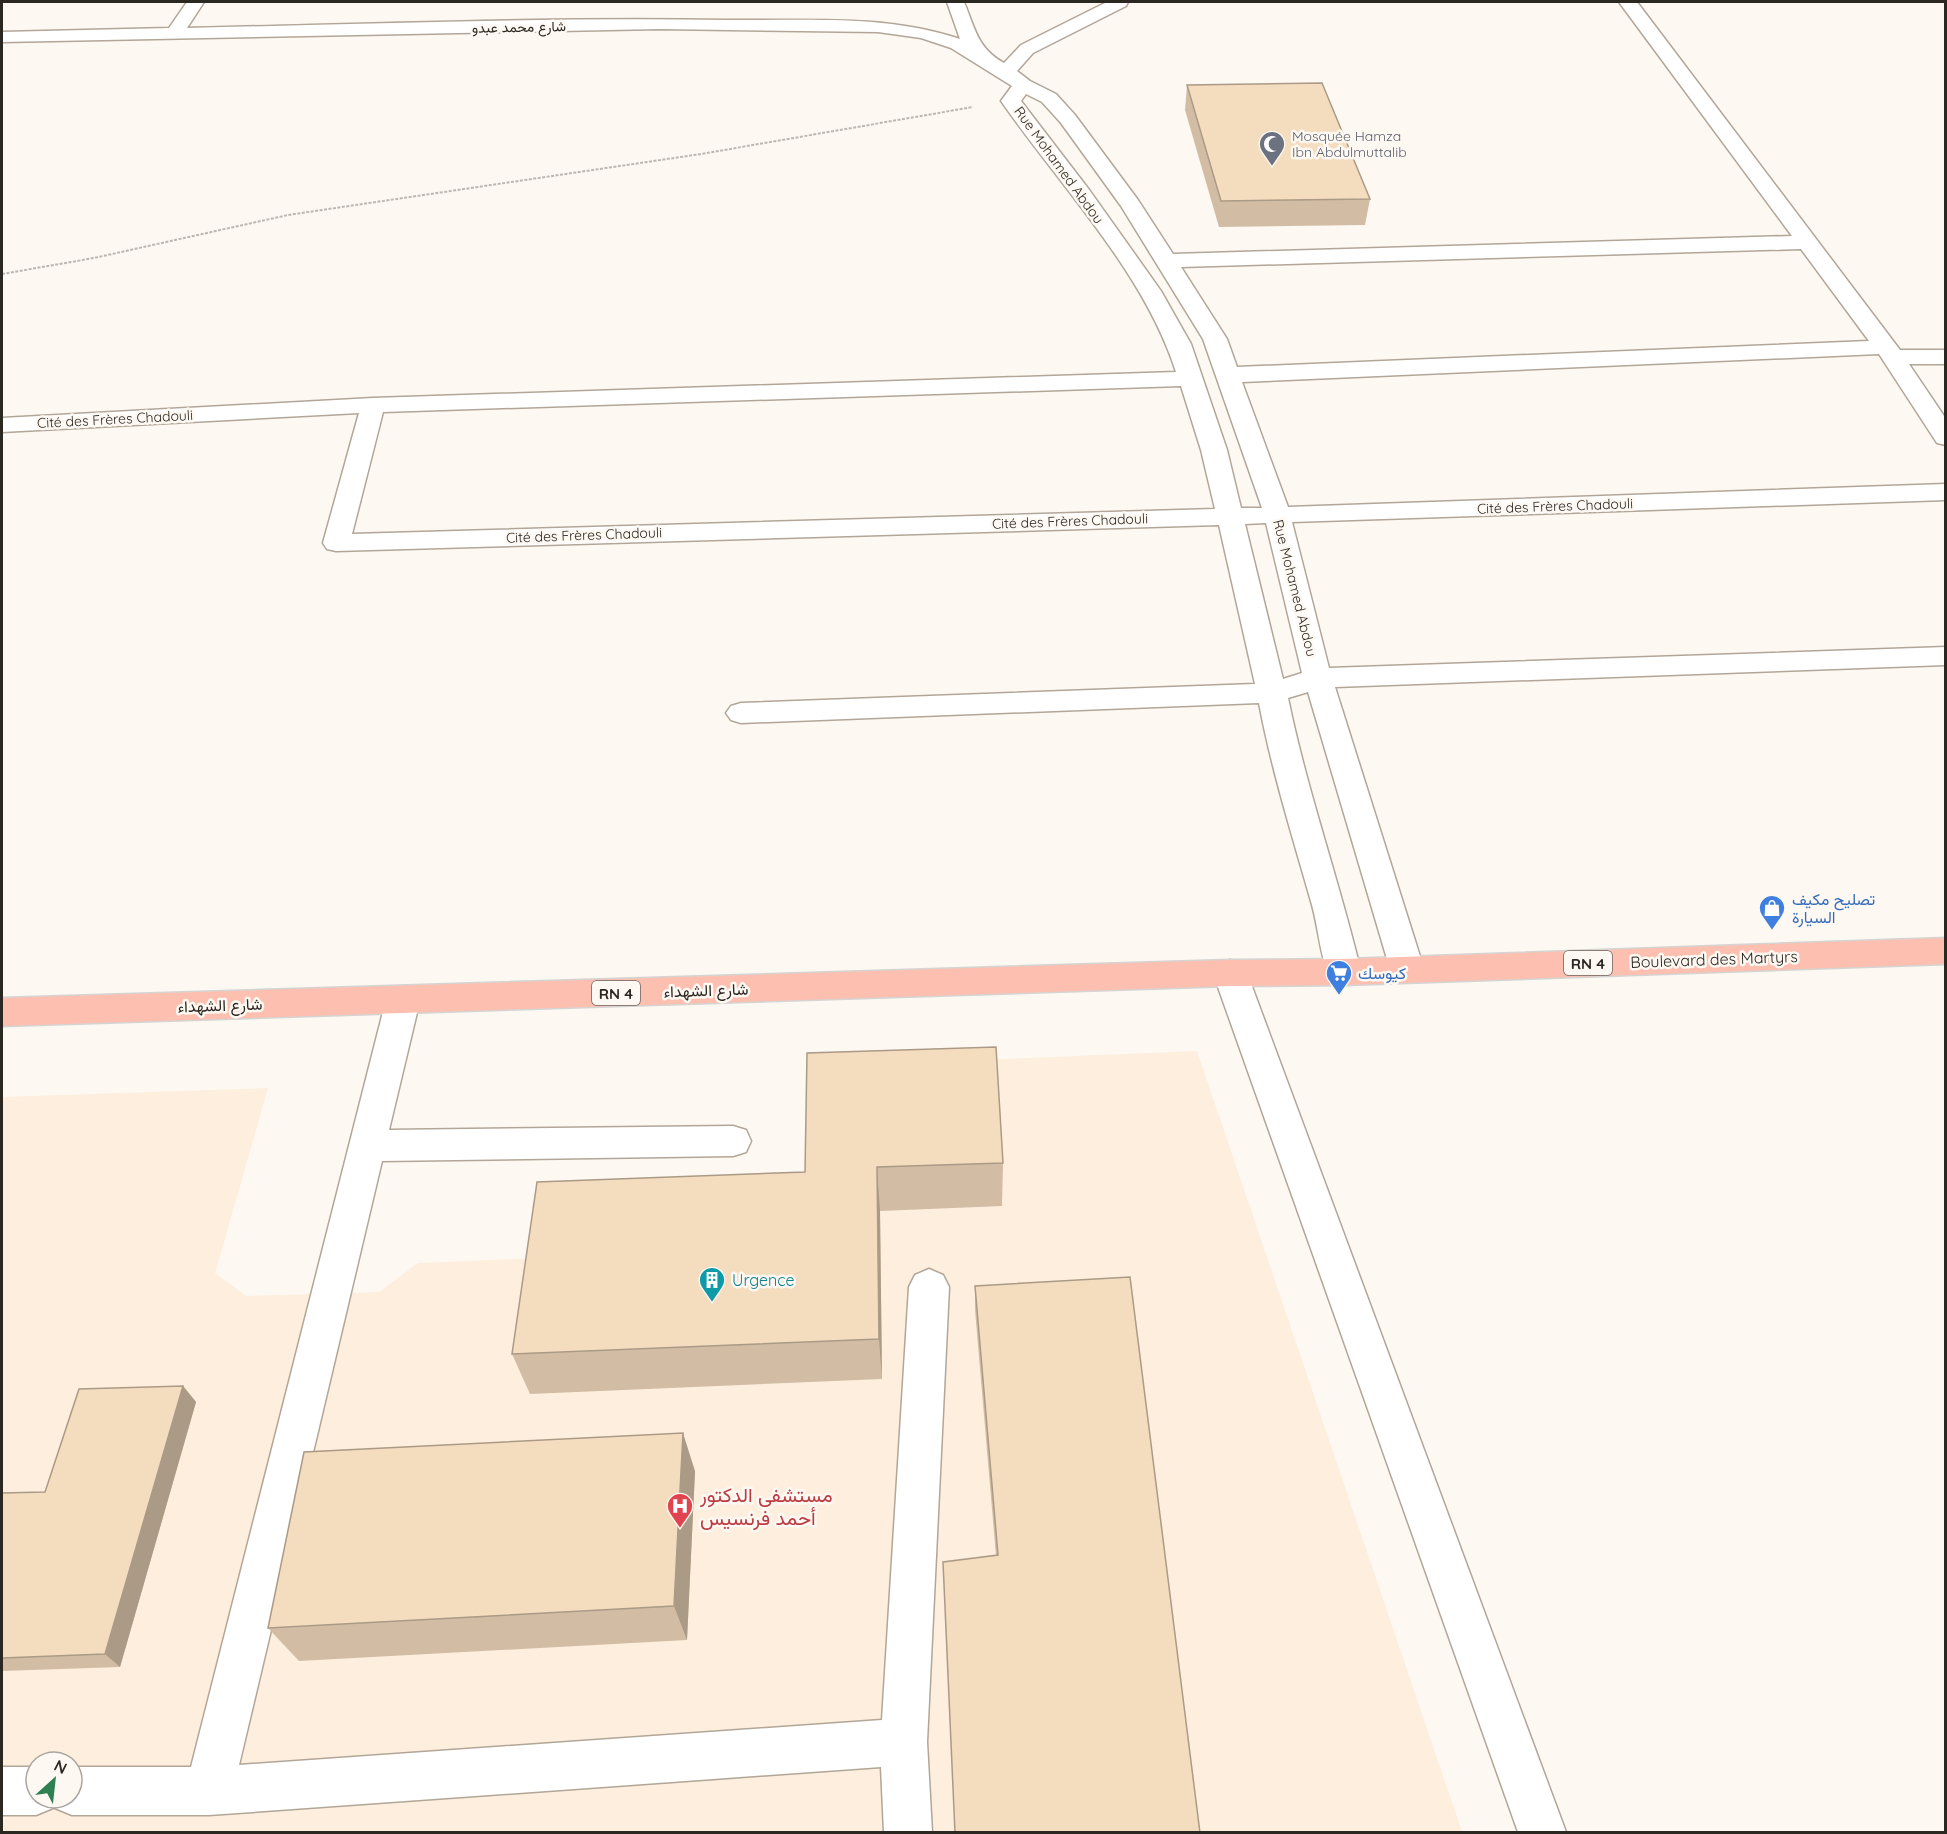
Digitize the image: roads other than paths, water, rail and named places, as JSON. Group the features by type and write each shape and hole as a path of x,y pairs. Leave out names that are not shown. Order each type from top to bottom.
{"main road":[{"name":"Boulevard des Martyrs","path":"1230,974 1946,951"},
{"name":"شارع الشهداء","path":"2,1012 1230,974"}],"street":[{"path":"174,34 195,2"},
{"path":"956,2 971,45 985,58"},
{"path":"1015,78 1027,50 1120,2"},
{"path":"1628,2 1890,352 1946,438"},
{"name":"شارع محمد عبدو","path":"2,37 660,24 878,27 924,33 957,44 985,58 1015,78"},
{"name":"Rue Mohamed Abdou","path":"1344,972 1331,915 1281,740 1272,693 1214,450 1179,344 1153,296 1083,195 1011,101 1015,78 1049,98 1068,119 1131,204 1215,339 1277,515 1319,678 1407,969"},
{"path":"1166,261 1808,242"},
{"path":"1228,375 1890,352 1946,357"},
{"name":"Cité des Frères Chadouli","path":"2,425 373,405 1190,379"},
{"name":"Cité des Frères Chadouli","path":"373,405 336,543 1277,515 1946,492"},
{"path":"741,713 1272,693 1319,678 1946,656"},
{"path":"1230,974 1542,1833"},
{"path":"209,1791 403,1000"},
{"path":"367,1146 733,1141"},
{"path":"909,1833 904,1742 929,1287"},
{"path":"84,1791 209,1791 904,1742"},
{"path":"2,1791 24,1791"}],"place":[{"name":"Mosquée Hamza Ibn Abdulmuttalib","path":"1272,167"},
{"name":"تصليح مكيف السيارة","path":"1772,931"},
{"name":"كيوسك","path":"1339,996"},
{"name":"Urgence","path":"712,1303"},
{"name":"مستشفى الدكتور أحمد فرنسيس","path":"680,1529"}]}
